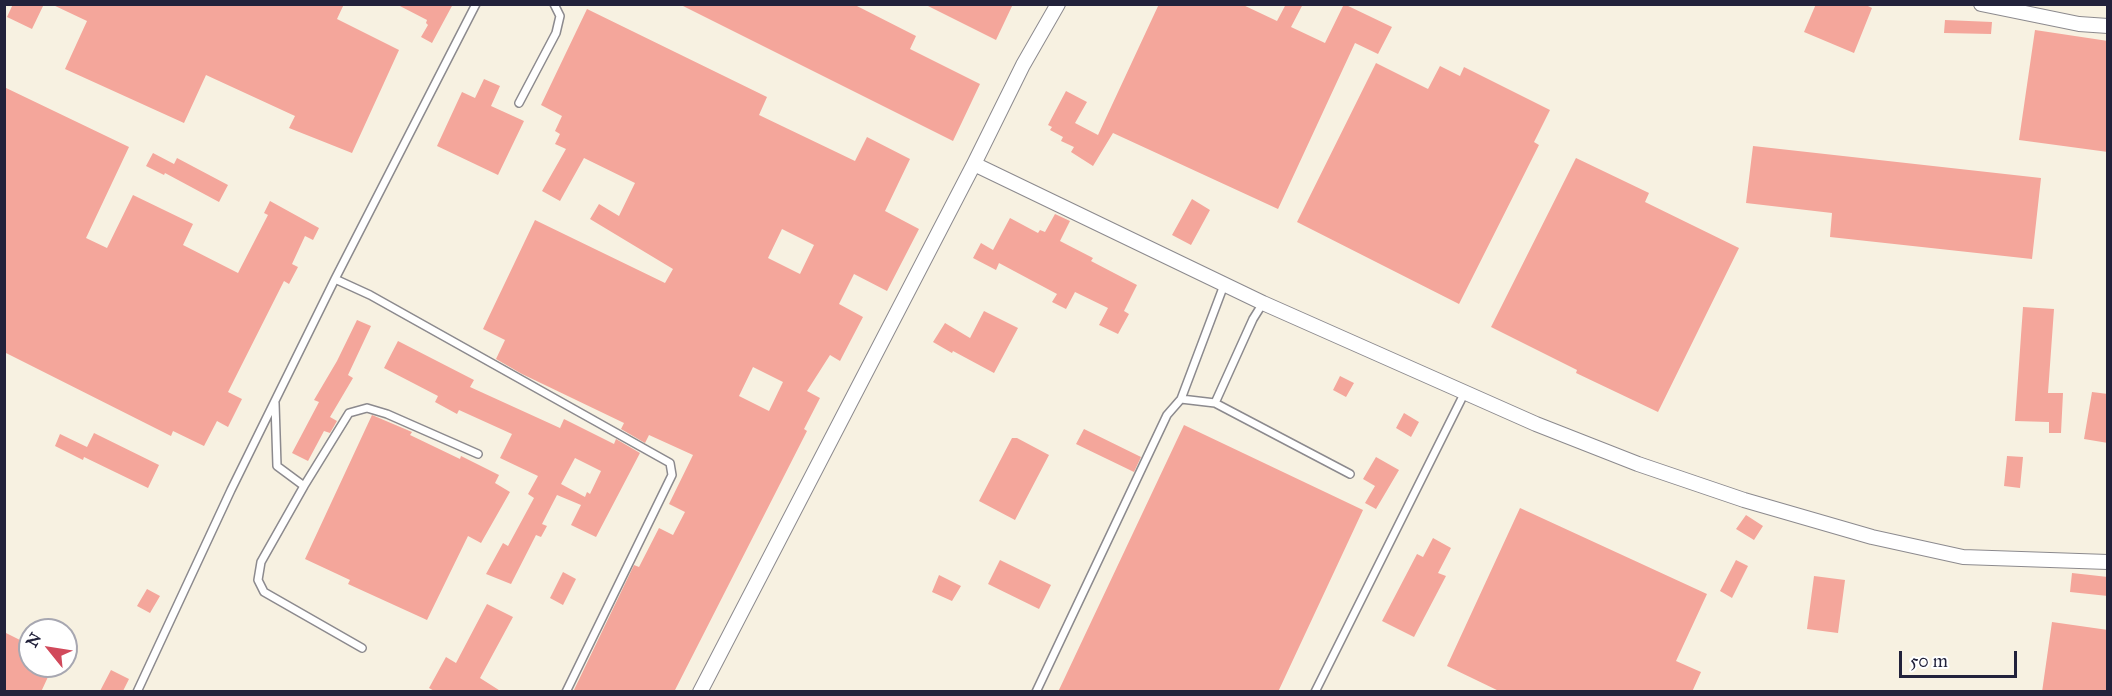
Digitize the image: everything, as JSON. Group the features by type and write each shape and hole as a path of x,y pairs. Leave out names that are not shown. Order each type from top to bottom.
{"street":[{"path":"700,692 1023,65 1058,4"},
{"path":"1981,4 2079,24 2108,26"},
{"path":"974,164 1263,303 1536,424 1638,464 1744,500 1872,537 1963,557 2108,562"}],"lane":[{"path":"137,692 275,400 476,4"},
{"path":"519,103 556,33 560,16 554,4"},
{"path":"335,279 370,295 670,463 672,475 566,692"},
{"path":"1036,692 1167,415 1181,399 1224,285"},
{"path":"1215,403 1253,319 1263,303"},
{"path":"1315,692 1465,393"},
{"path":"1181,399 1215,403 1350,474"},
{"path":"275,400 277,465 304,486"},
{"path":"362,648 264,592 258,580 261,562 304,486 349,413 367,408 387,414 478,454"}],"building":[{"path":"13,4 44,4 32,29 7,17"},
{"path":"51,4 344,4 337,19 399,50 352,153 289,128 295,116 206,75 184,123 65,69 87,21"},
{"path":"396,4 453,4 432,43 421,37 428,25 427,20"},
{"path":"679,4 853,4 916,36 910,49 980,84 953,141"},
{"path":"924,4 1013,4 996,40"},
{"path":"1159,4 1241,4 1277,21 1286,4 1303,4 1291,27 1325,43 1344,4 1392,27 1378,54 1355,43 1278,209 1113,133 1093,166 1071,152 1074,147 1061,141 1063,137 1050,130 1052,127 1048,125 1066,91 1087,102 1075,123 1098,135"},
{"path":"1816,4 1864,4 1872,8 1854,53 1804,32"},
{"path":"587,9 767,97 759,115 855,161 867,137 910,159 885,211 919,229 887,291 854,274 839,304 863,317 840,361 830,355 807,391 820,398 804,429 807,431 674,692 573,692 634,565 639,567 659,528 673,535 685,512 669,504 693,455 649,435 645,443 621,429 624,423 496,359 505,340 483,329 535,220 665,283 673,269 590,219 599,204 619,216 635,183 584,158 560,201 542,191 566,149 555,144 560,134 555,131 562,116 541,105","holes":["782,229 814,245 800,274 768,258","753,367 783,382 769,411 739,396"]},
{"path":"1945,20 1992,22 1991,34 1944,33"},
{"path":"2035,30 2108,41 2108,152 2019,140"},
{"path":"1376,63 1428,89 1440,66 1460,76 1464,67 1550,110 1534,142 1539,145 1459,304 1297,222"},
{"path":"484,79 500,86 491,106 524,121 498,175 437,146 462,92 475,98"},
{"path":"4,87 129,147 86,238 107,248 133,195 193,224 183,245 238,273 268,215 264,213 270,201 319,228 313,240 305,236 292,264 298,267 289,284 284,281 228,392 242,399 228,427 217,421 204,446 173,431 171,436 4,352"},
{"path":"1753,146 2041,178 2032,259 1830,237 1832,213 1746,203"},
{"path":"153,153 174,164 177,158 228,185 219,202 165,173 164,175 146,166"},
{"path":"1576,158 1649,193 1645,202 1739,248 1658,412 1576,373 1577,370 1491,327"},
{"path":"1192,199 1210,210 1191,245 1172,235"},
{"path":"1055,214 1070,221 1060,241 1093,258 1091,261 1137,285 1124,311 1129,314 1118,334 1099,325 1108,308 1075,292 1066,309 1052,302 1057,294 999,263 996,270 973,258 981,243 993,250 1010,218 1038,233 1040,230 1045,232"},
{"path":"2023,307 2054,309 2048,393 2063,393 2061,433 2049,433 2049,422 2015,421"},
{"path":"984,311 1018,328 994,373 933,342 945,323 970,338"},
{"path":"357,320 371,326 348,375 353,378 330,417 337,421 330,433 324,431 308,461 292,453 319,402 314,400"},
{"path":"398,341 474,380 470,387 560,428 564,419 614,444 616,439 640,453 596,537 571,525 581,505 557,495 542,524 547,526 541,537 536,535 511,584 486,574 503,543 508,546 534,498 528,494 538,476 500,458 512,434 459,410 457,414 435,402 438,396 384,368","holes":["575,458 601,471 590,494 587,492 585,497 561,484"]},
{"path":"1340,376 1354,383 1346,397 1333,390"},
{"path":"2092,392 2108,394 2108,443 2084,439"},
{"path":"1404,413 1419,422 1411,437 1396,428"},
{"path":"372,415 412,432 410,435 460,459 461,456 499,475 495,483 510,492 481,543 468,536 427,620 348,584 350,580 305,559"},
{"path":"1184,425 1363,510 1278,692 1058,692"},
{"path":"1084,429 1141,457 1134,472 1076,444"},
{"path":"94,433 159,465 148,488 84,457 83,460 55,446 60,434 87,447"},
{"path":"1012,438 1017,438 1049,455 1015,520 979,501"},
{"path":"2007,456 2023,457 2020,488 2004,486"},
{"path":"1376,457 1399,470 1376,509 1365,503 1375,486 1363,479"},
{"path":"1520,508 1707,594 1676,661 1701,672 1692,692 1501,692 1447,666"},
{"path":"1746,515 1763,526 1754,540 1736,529"},
{"path":"1433,538 1451,548 1438,573 1446,576 1414,637 1382,621 1417,554 1423,557"},
{"path":"1000,560 1051,585 1039,609 988,584"},
{"path":"1736,560 1748,566 1732,598 1720,591"},
{"path":"563,572 576,579 563,605 550,598"},
{"path":"2072,573 2108,577 2108,596 2070,592"},
{"path":"939,575 961,586 952,601 932,592"},
{"path":"1814,576 1845,580 1838,633 1807,629"},
{"path":"147,589 160,596 150,613 137,606"},
{"path":"487,604 513,617 480,678 502,692 436,692 429,688 446,657 456,663"},
{"path":"2052,622 2108,630 2108,692 2042,692"},
{"path":"4,632 18,639 18,678 47,678 41,692 4,692"},
{"path":"111,670 129,679 123,691 100,691"}]}
